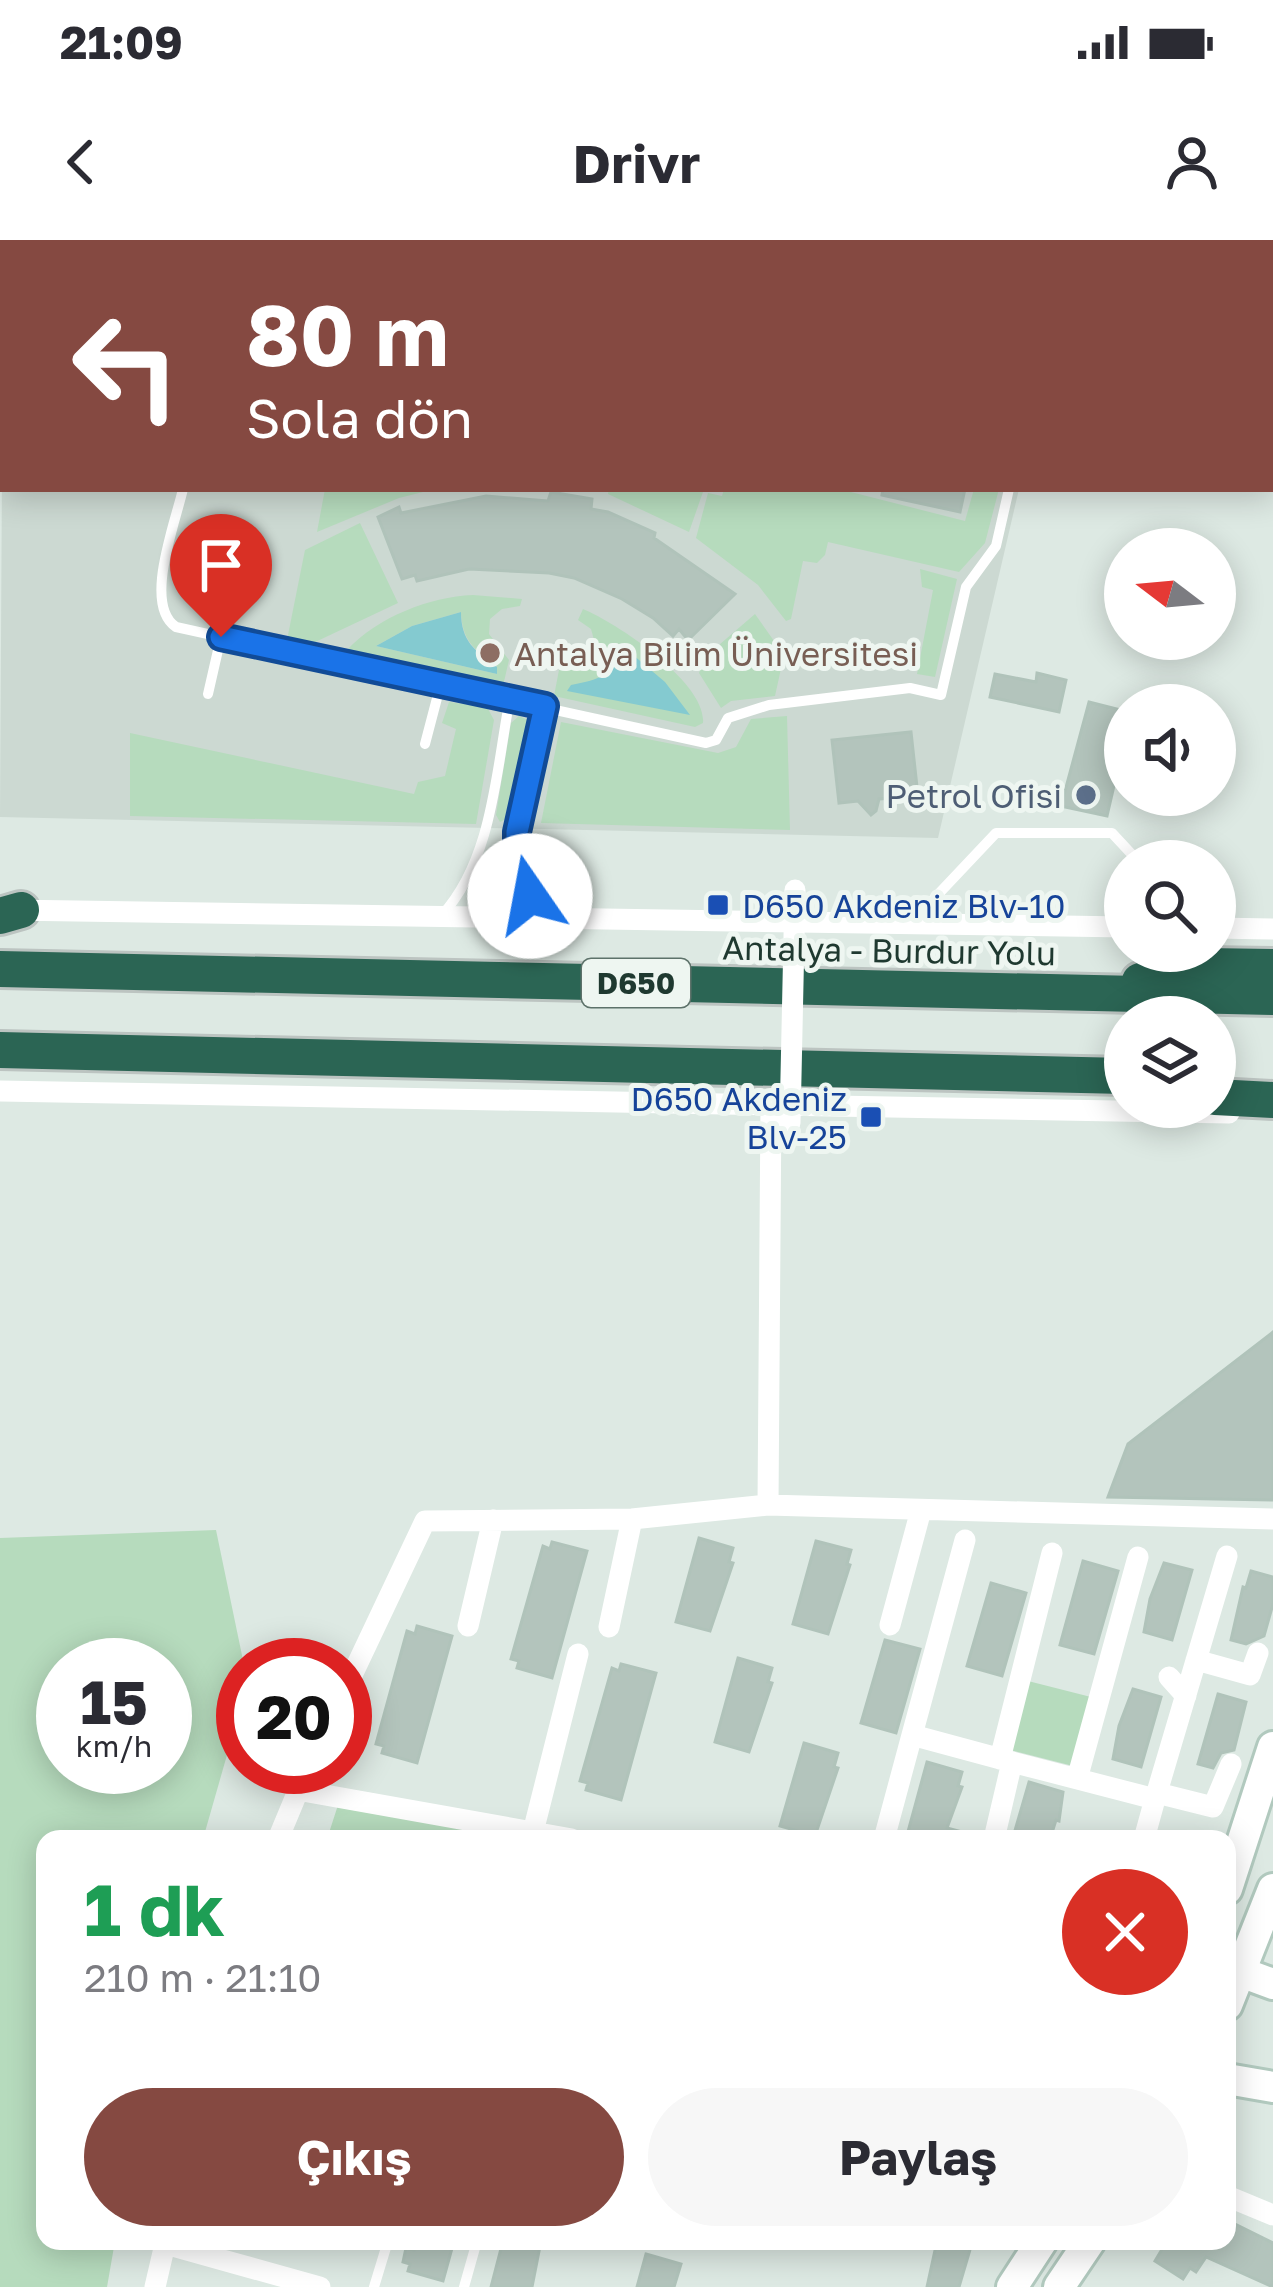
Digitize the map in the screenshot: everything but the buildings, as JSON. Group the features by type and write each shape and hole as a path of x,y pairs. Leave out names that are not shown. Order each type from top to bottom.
{"highway":[{"path":"1088,993 1204,966 1273,967"},
{"name":"Antalya - Burdur Yolu","path":"0,969 1273,997"},
{"path":"0,1050 1104,1076"},
{"path":"0,1070 43,1051"},
{"path":"857,1070 937,1084 1104,1092"},
{"path":"1236,1079 1273,1080"},
{"path":"1236,1098 1273,1100"}],"street":[{"path":"790,1123 796,890"},
{"path":"7,912 1104,927"},
{"path":"1236,928 1273,929"},
{"path":"0,1091 1273,1114"},
{"path":"769,1505 771,1102"},
{"path":"370,1638 425,1521 632,1519 769,1505 1273,1519"},
{"path":"890,1625 920,1510"},
{"path":"609,1627 632,1519"},
{"path":"468,1626 494,1520"},
{"path":"887,1830 965,1540"},
{"path":"995,1830 1052,1553"},
{"path":"1147,1830 1228,1556"},
{"path":"1076,1779 1138,1557"},
{"path":"1196,1660 1250,1676 1258,1653"},
{"path":"534,1830 578,1654"},
{"path":"1169,1677 1186,1696"},
{"path":"913,1735 1076,1779 1214,1807 1231,1763"},
{"path":"1236,1861 1273,1747"},
{"path":"282,1830 296,1794"},
{"path":"320,1794 522,1830"},
{"path":"1236,1966 1273,1889"},
{"path":"1236,1971 1273,1984"},
{"path":"1236,2081 1273,2087"},
{"path":"1236,2200 1273,2215"},
{"path":"155,2287 164,2250"},
{"path":"190,2250 320,2287"},
{"path":"1012,2287 1036,2250"},
{"path":"1059,2287 1084,2250"}],"lane":[{"path":"182,492 158,598 165,619 176,627 706,743 716,740 728,718 769,705 910,688 941,695 966,587 996,546 1009,492"},
{"path":"208,694 221,637"},
{"path":"425,744 441,683"},
{"path":"440,916 459,896 480,850 510,698"},
{"path":"545,706 517,832 517,868 545,918"},
{"path":"910,923 995,833 1112,833 1118,840"},
{"path":"374,2287 385,2250"},
{"path":"464,2287 474,2250"}],"shaded area":[{"name":"Antalya Bilim Üniversitesi","path":"2,492 1018,492 938,838 0,817"}],"green space":[{"path":"324,492 423,492 399,498 317,532"},
{"path":"608,492 703,492 689,532"},
{"path":"723,492 851,492 965,521 973,492 998,492 985,543 959,572 828,542 817,563 803,561 791,619 786,621 758,585 696,538 708,493 722,496"},
{"path":"360,523 398,603 311,644 287,640 305,550"},
{"path":"920,569 957,579 935,677 917,674 933,590 922,587"},
{"path":"456,597 522,599 520,606 502,609 490,619 489,634 509,660 503,686 347,650 389,619","holes":["461,612 471,644 497,667 497,674 376,646 412,626"]},
{"path":"583,609 617,627 676,673 691,690 703,723 695,727 554,696 559,670 584,663 596,647 591,629 578,620"},
{"path":"755,614 784,655 775,696 731,701 721,708 699,673 705,657"},
{"path":"449,702 487,707 494,720 476,824 130,816 130,733 414,794 418,782 445,776 456,729 442,723"},
{"path":"519,716 528,720 528,727 506,819 500,822 496,815 511,723"},
{"path":"787,716 790,830 541,823 561,722 718,753 736,747 751,719"},
{"path":"216,1530 238,1638 216,1638 216,1794 206,1830 36,1830 36,2250 113,2250 107,2287 0,2287 0,1538"},
{"path":"1028,1681 1091,1697 1073,1766 1010,1750"},
{"path":"338,1805 473,1830 330,1830"}],"water":[{"path":"461,612 467,638 497,667 497,674 376,646 412,626"},
{"path":"626,649 665,682 690,715 567,691 571,685 610,670"}],"place":[{"name":"Antalya Bilim Üniversitesi","path":"490,653"},
{"name":"Petrol Ofisi","path":"1086,795"},
{"name":"D650 Akdeniz Blv-10","path":"718,905"},
{"name":"D650 Akdeniz Blv-25","path":"871,1117"}],"route":[{"path":"221,637 545,706 517,832 517,868 530,896"}]}
